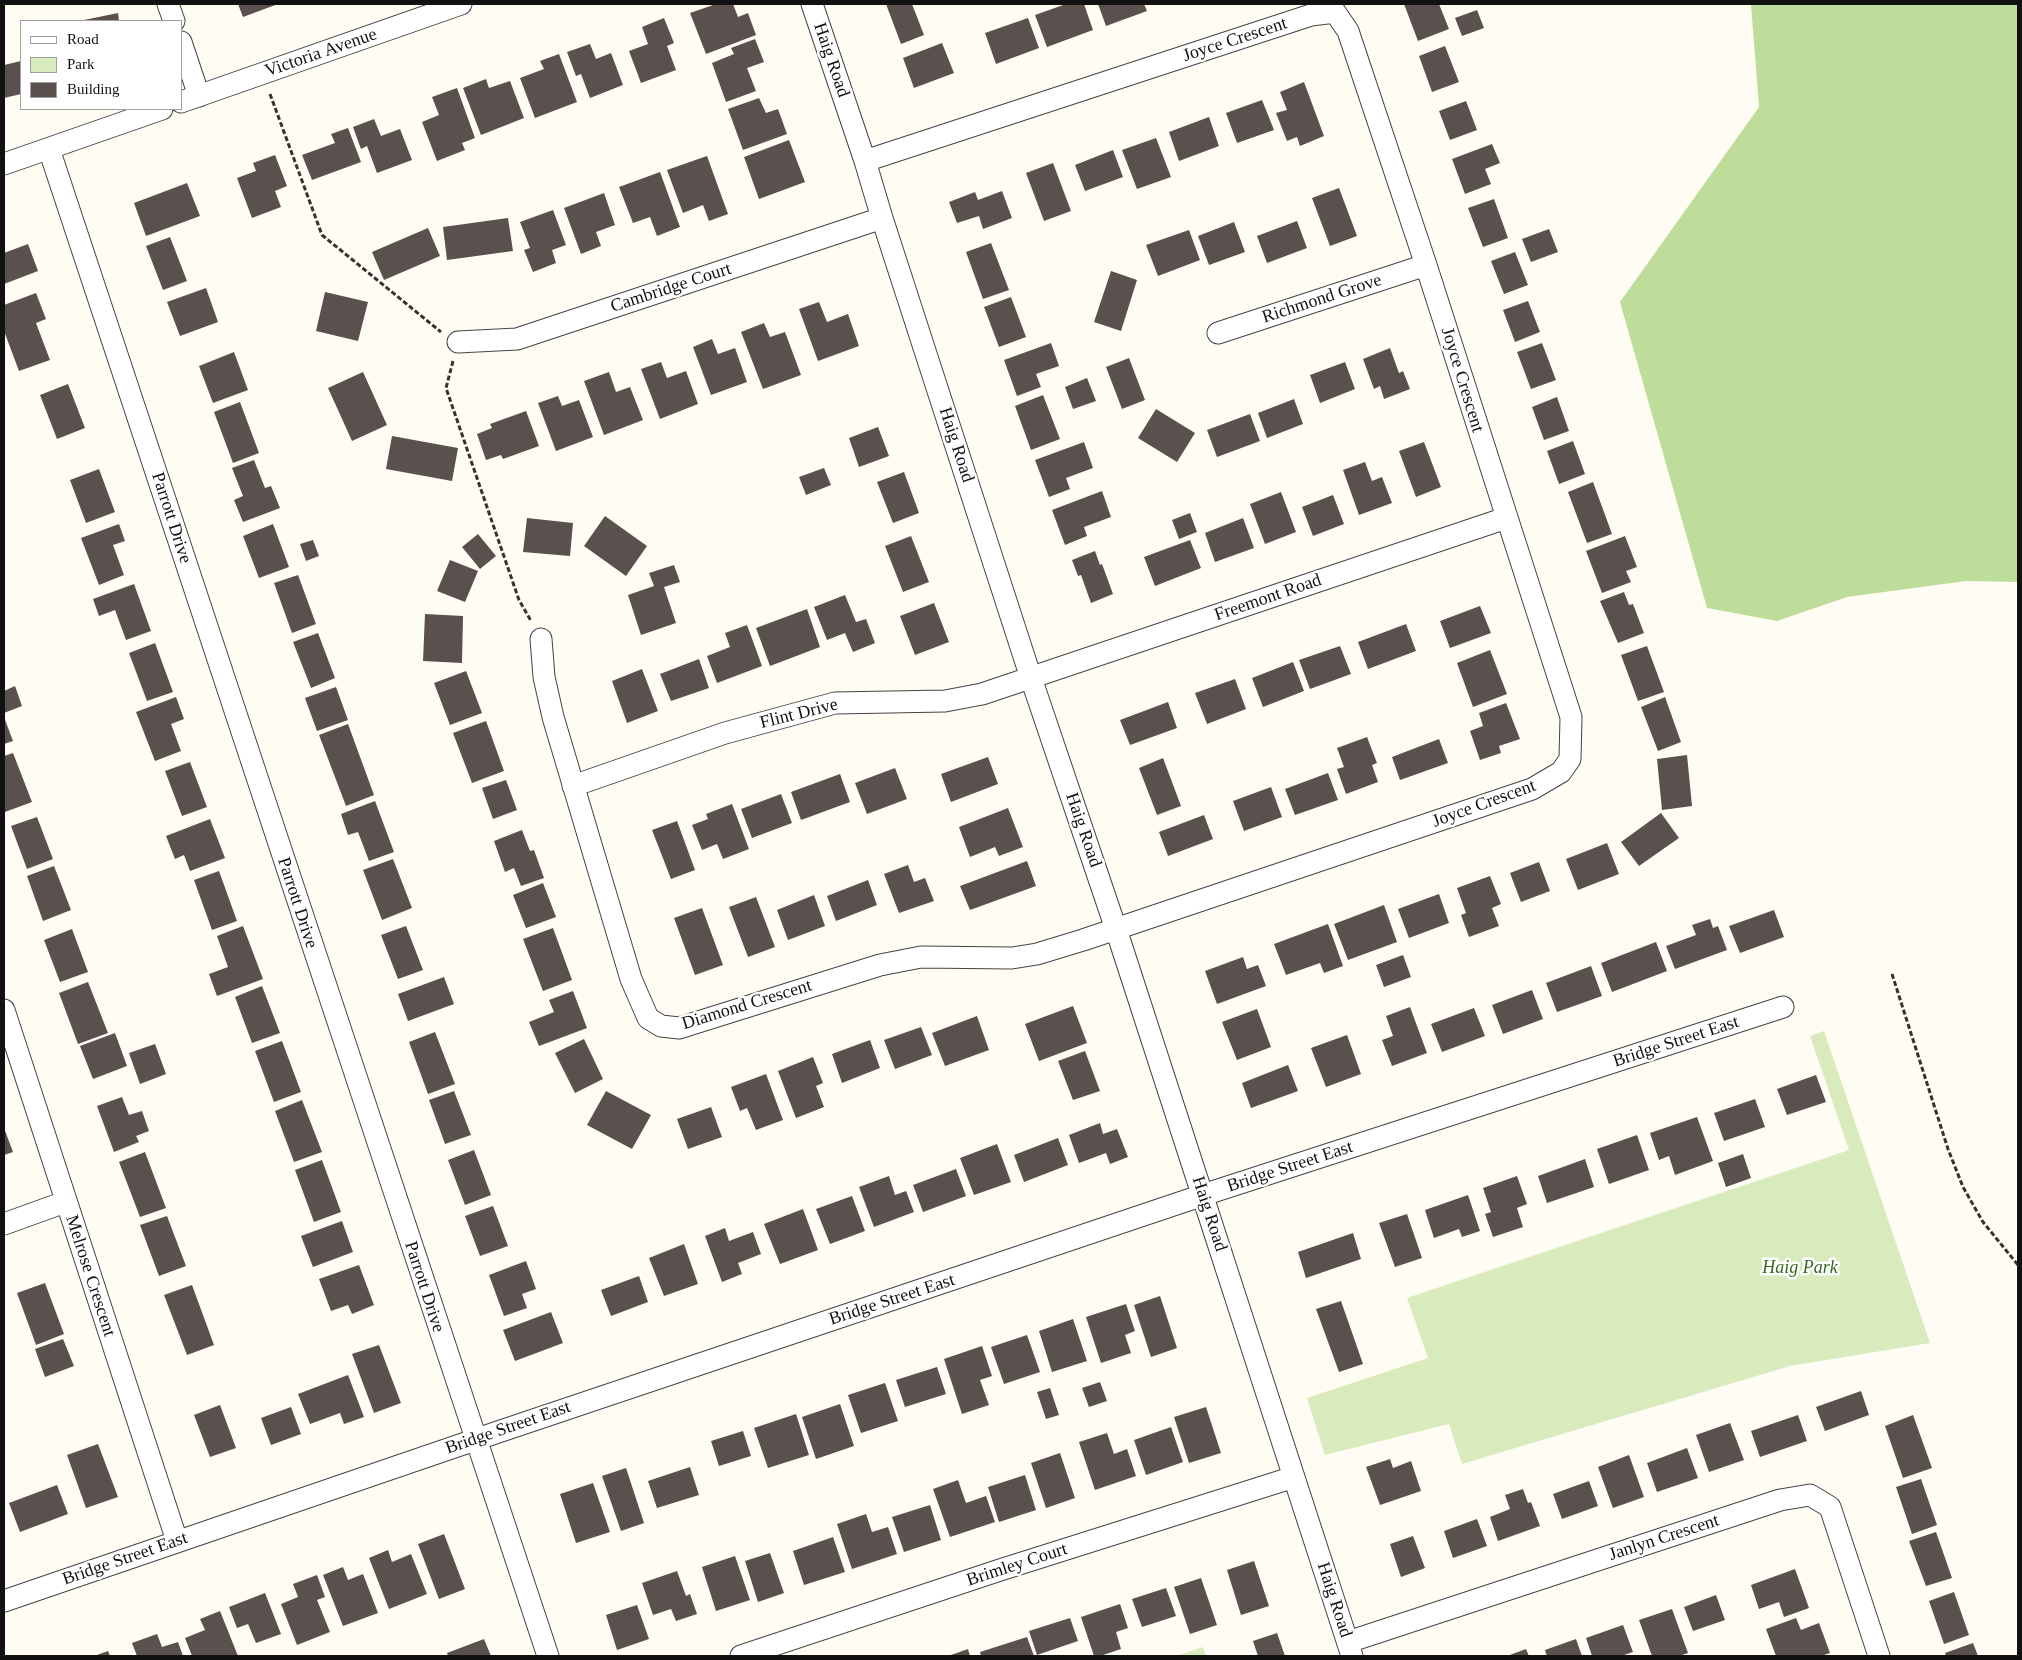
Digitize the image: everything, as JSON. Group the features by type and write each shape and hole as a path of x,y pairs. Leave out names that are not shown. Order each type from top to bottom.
{"street":[{"path":"168,4 174,20"},
{"name":"Victoria Avenue","path":"190,99 461,4"},
{"name":"Haig Road","path":"812,4 866,161 882,218 1031,678 1116,929 1350,1649"},
{"name":"Joyce Crescent","path":"866,161 1311,15 1335,12 1348,30 1426,265 1571,718 1570,759 1560,772 1532,790 1116,929"},
{"path":"182,48 190,99"},
{"path":"4,164 159,110"},
{"name":"Parrott Drive","path":"49,148 474,1440 548,1656"},
{"name":"Cambridge Court","path":"458,342 517,339 882,218"},
{"name":"Richmond Grove","path":"1218,333 1426,265"},
{"name":"Freemont Road","path":"1031,678 1506,518"},
{"name":"Diamond Crescent","path":"541,639 544,677 548,693 573,786 631,979 648,1018 661,1026 679,1028 880,964 922,957 1012,958 1038,954 1116,929"},
{"name":"Flint Drive","path":"573,786 725,733 836,703 945,701 982,694 1031,678"},
{"name":"Bridge Street East","path":"4,1601 474,1440 1203,1196 1783,1007"},
{"name":"Melrose Crescent","path":"4,1010 177,1541"},
{"path":"4,1224 66,1202"},
{"name":"Brimley Court","path":"741,1656 1000,1570 1294,1477"},
{"name":"Janlyn Crescent","path":"1350,1649 1780,1500 1810,1495 1830,1507 1879,1656"}],"path":[{"path":"274,105 322,235 433,327 458,342 446,388 519,600 541,639"},
{"path":"1892,974 1948,1149 1963,1187 1983,1222 2018,1265"}],"green space":[{"path":"1751,4 2018,4 2018,582 1966,581 1847,597 1777,621 1707,608 1620,302 1759,107"},
{"name":"Haig Park","path":"1824,1031 1930,1343 1790,1366 1462,1464 1449,1424 1325,1455 1307,1398 1428,1358 1407,1298 1849,1150 1810,1036"},
{"path":"1203,1647 1206,1656 1176,1656"}],"building":[{"path":"238,4 278,4 243,17"},
{"path":"716,4 733,4 738,17 748,13 756,35 706,54 690,13"},
{"path":"886,4 912,4 924,35 901,44"},
{"path":"1066,4 1084,4 1093,30 1047,47 1035,15"},
{"path":"1098,4 1144,4 1147,11 1106,26"},
{"path":"1404,4 1439,4 1449,29 1418,41"},
{"path":"1477,10 1484,28 1462,36 1455,18"},
{"path":"118,13 119,20 84,20"},
{"path":"664,18 674,43 667,46 676,70 641,83 629,51 648,44 642,27"},
{"path":"1028,18 1039,48 996,64 985,33"},
{"path":"755,39 764,62 747,68 756,91 726,102 712,63 734,54 731,48"},
{"path":"942,43 954,73 914,88 903,58"},
{"path":"590,44 596,59 611,53 623,85 590,98 581,74 576,76 567,52"},
{"path":"1445,46 1459,82 1432,92 1419,56"},
{"path":"559,54 577,102 535,118 520,78 544,69 540,61"},
{"path":"20,61 20,94 4,98 4,65"},
{"path":"486,79 489,88 510,81 524,118 481,135 463,88"},
{"path":"1304,82 1324,136 1300,146 1297,137 1287,141 1276,113 1287,110 1280,92"},
{"path":"457,88 475,138 462,143 465,150 437,161 422,122 439,115 432,97"},
{"path":"759,98 766,113 778,109 787,134 743,150 728,109"},
{"path":"1262,100 1274,130 1237,143 1226,113"},
{"path":"1466,101 1477,130 1450,140 1439,111"},
{"path":"1209,117 1219,146 1179,161 1169,132"},
{"path":"374,119 381,136 400,129 412,160 377,173 367,146 361,149 353,127"},
{"path":"348,128 361,162 312,180 302,155 335,143 331,134"},
{"path":"1156,138 1171,177 1137,189 1122,150"},
{"path":"789,140 805,182 759,199 744,157"},
{"path":"1492,144 1500,163 1485,169 1491,184 1465,194 1452,159"},
{"path":"1113,150 1123,177 1085,191 1075,165"},
{"path":"275,155 287,186 275,191 281,207 252,218 237,178 256,171 253,163"},
{"path":"707,156 728,214 709,221 703,205 683,213 667,170"},
{"path":"1053,163 1071,211 1044,221 1026,173"},
{"path":"660,172 680,227 657,236 650,217 633,223 619,187"},
{"path":"187,183 200,216 146,236 134,203"},
{"path":"1339,188 1357,236 1330,246 1312,198"},
{"path":"1002,191 1012,218 983,229 979,216 957,223 949,202 975,192 978,200"},
{"path":"604,193 615,225 596,232 601,246 581,254 564,208"},
{"path":"1494,199 1508,238 1483,247 1468,208"},
{"path":"553,210 566,245 552,250 556,263 533,272 524,250 530,248 520,222"},
{"path":"508,218 513,251 447,260 443,227"},
{"path":"1297,221 1307,248 1267,263 1257,236"},
{"path":"1234,222 1245,252 1209,265 1198,236"},
{"path":"428,228 440,256 384,280 372,252"},
{"path":"1549,229 1558,252 1531,262 1522,239"},
{"path":"1189,230 1200,260 1158,276 1146,245"},
{"path":"170,237 187,281 163,290 146,246"},
{"path":"991,243 1009,290 983,299 966,252"},
{"path":"28,244 38,271 4,284 4,253"},
{"path":"1515,252 1528,285 1504,294 1491,261"},
{"path":"1111,271 1137,280 1121,331 1094,322"},
{"path":"206,288 218,322 180,336 167,302"},
{"path":"325,292 368,302 358,341 316,331"},
{"path":"36,293 46,319 36,323 50,360 19,371 4,331 4,305"},
{"path":"1011,297 1026,337 999,347 984,307"},
{"path":"1528,301 1540,332 1515,342 1503,310"},
{"path":"819,302 827,322 848,314 859,346 818,361 799,309"},
{"path":"764,323 770,337 785,332 801,375 763,389 741,332"},
{"path":"712,339 718,354 735,348 747,382 711,395 693,347"},
{"path":"1051,343 1059,366 1036,374 1041,387 1017,396 1004,360"},
{"path":"1542,343 1556,380 1531,389 1517,352"},
{"path":"1390,348 1399,373 1403,371 1410,389 1384,399 1380,386 1374,389 1363,359"},
{"path":"234,352 248,390 213,403 199,366"},
{"path":"1129,358 1145,400 1122,409 1106,367"},
{"path":"661,362 667,378 686,371 698,404 660,419 641,369"},
{"path":"1345,362 1355,389 1320,403 1310,375"},
{"path":"363,372 387,425 352,441 328,388"},
{"path":"609,372 616,392 630,387 643,420 604,435 584,381"},
{"path":"1087,378 1096,401 1073,409 1065,387"},
{"path":"68,384 85,428 57,439 40,395"},
{"path":"1043,395 1060,439 1031,450 1015,406"},
{"path":"558,396 562,406 579,400 593,437 556,451 538,403"},
{"path":"1557,397 1569,431 1544,440 1532,407"},
{"path":"1294,399 1303,424 1267,438 1258,413"},
{"path":"240,402 259,453 233,463 214,412"},
{"path":"1156,409 1195,433 1177,462 1138,438"},
{"path":"526,411 539,446 503,459 501,455 486,460 477,434 492,428 490,424"},
{"path":"1250,414 1260,441 1217,457 1207,430"},
{"path":"878,427 889,456 859,467 849,438"},
{"path":"392,436 458,448 452,481 386,469"},
{"path":"1573,441 1585,474 1559,484 1547,451"},
{"path":"1084,442 1093,468 1066,478 1070,489 1049,497 1035,460"},
{"path":"1424,442 1441,487 1416,497 1399,451"},
{"path":"254,460 265,488 271,486 280,508 243,522 234,500 243,496 232,468"},
{"path":"1365,462 1372,481 1382,477 1392,503 1359,515 1343,470"},
{"path":"824,468 831,485 806,495 799,477"},
{"path":"99,469 115,512 86,523 70,480"},
{"path":"904,472 919,513 893,523 877,482"},
{"path":"1593,482 1612,534 1587,543 1568,492"},
{"path":"1102,491 1111,517 1084,527 1087,536 1065,545 1052,510"},
{"path":"1281,492 1296,532 1265,544 1250,504"},
{"path":"1333,495 1344,524 1313,536 1302,507"},
{"path":"1190,513 1197,532 1179,539 1172,520"},
{"path":"605,516 647,546 626,576 584,546"},
{"path":"527,518 573,523 570,556 523,552"},
{"path":"1243,518 1254,548 1215,562 1205,533"},
{"path":"119,524 125,541 113,545 124,575 99,585 81,538"},
{"path":"273,524 289,567 259,578 243,536"},
{"path":"478,534 496,556 480,569 462,547"},
{"path":"911,536 929,582 903,592 885,546"},
{"path":"1625,536 1637,567 1626,571 1631,582 1602,593 1586,551"},
{"path":"313,540 319,556 306,561 300,544"},
{"path":"1190,540 1201,568 1155,586 1144,557"},
{"path":"1095,551 1113,594 1091,603 1081,575 1078,576 1072,560"},
{"path":"450,560 478,571 465,602 437,591"},
{"path":"674,565 680,582 664,587 676,623 641,635 628,595 654,586 649,573"},
{"path":"298,575 316,624 292,633 274,583"},
{"path":"134,584 151,631 126,640 115,610 99,616 93,599"},
{"path":"1624,592 1629,605 1633,604 1644,633 1618,643 1600,601"},
{"path":"845,595 856,622 866,619 875,643 853,652 845,633 827,640 814,607"},
{"path":"934,603 949,642 915,655 900,616"},
{"path":"1480,606 1491,633 1450,648 1440,621"},
{"path":"807,609 820,647 770,666 756,628"},
{"path":"425,614 463,616 462,663 423,661"},
{"path":"1406,624 1416,651 1368,669 1358,642"},
{"path":"747,625 762,666 717,683 707,656 730,647 725,633"},
{"path":"318,633 335,678 311,688 293,642"},
{"path":"155,643 173,692 147,701 129,653"},
{"path":"1340,646 1351,674 1310,689 1299,660"},
{"path":"1647,646 1664,692 1638,701 1621,655"},
{"path":"1490,650 1507,694 1473,707 1457,663"},
{"path":"699,659 709,688 671,701 660,674"},
{"path":"1293,662 1304,691 1263,707 1252,678"},
{"path":"642,669 658,711 627,723 612,681"},
{"path":"466,671 482,713 450,725 434,683"},
{"path":"1235,679 1246,709 1207,724 1195,693"},
{"path":"15,686 22,706 4,713 4,691"},
{"path":"336,687 348,720 317,731 305,698"},
{"path":"176,697 184,719 171,724 181,751 155,761 136,712"},
{"path":"1665,697 1681,742 1658,751 1641,707"},
{"path":"1168,702 1177,728 1130,745 1120,720"},
{"path":"1506,703 1520,739 1499,746 1501,753 1480,760 1470,731 1483,726 1479,713"},
{"path":"4,717 13,741 4,744"},
{"path":"486,721 504,771 472,783 453,733"},
{"path":"348,724 374,795 346,806 319,735"},
{"path":"1367,737 1377,763 1372,765 1378,782 1346,794 1337,769 1344,767 1337,748"},
{"path":"1439,739 1448,763 1400,780 1392,757"},
{"path":"13,753 32,802 5,812 4,756"},
{"path":"1687,755 1692,806 1662,810 1657,759"},
{"path":"988,757 998,784 951,802 941,774"},
{"path":"1163,758 1181,806 1157,815 1139,768"},
{"path":"190,762 207,807 182,816 165,771"},
{"path":"895,768 907,799 867,814 855,783"},
{"path":"1328,773 1338,800 1295,815 1285,789"},
{"path":"840,774 850,802 801,820 791,792"},
{"path":"506,780 517,810 493,819 482,788"},
{"path":"1271,787 1282,817 1244,831 1233,801"},
{"path":"781,794 792,823 752,838 741,809"},
{"path":"375,801 394,852 369,861 358,832 348,835 341,814"},
{"path":"732,804 749,849 723,859 717,844 702,850 692,825 708,819 706,814"},
{"path":"1008,808 1023,847 999,856 995,847 970,857 959,827"},
{"path":"1661,813 1679,838 1639,866 1621,842"},
{"path":"1204,815 1213,839 1168,856 1159,832"},
{"path":"37,817 53,859 27,869 11,826"},
{"path":"210,819 225,858 190,871 184,855 175,859 166,836"},
{"path":"677,821 695,870 671,879 652,830"},
{"path":"522,830 530,851 534,850 544,878 521,886 514,868 505,872 494,841"},
{"path":"1607,843 1619,874 1578,890 1566,859"},
{"path":"393,859 412,908 382,920 363,870"},
{"path":"1027,861 1036,886 970,910 960,886"},
{"path":"1539,862 1550,891 1521,902 1510,873"},
{"path":"908,865 914,882 925,878 934,901 899,913 884,874"},
{"path":"54,866 71,910 43,921 27,876"},
{"path":"219,871 237,921 212,930 194,880"},
{"path":"1490,876 1501,904 1492,908 1499,926 1469,937 1461,915 1466,913 1457,888"},
{"path":"868,880 877,905 836,921 827,896"},
{"path":"543,883 556,917 526,928 513,895"},
{"path":"1439,894 1449,923 1409,938 1398,909"},
{"path":"814,895 825,926 788,940 777,910"},
{"path":"756,897 775,947 748,957 729,907"},
{"path":"1384,905 1397,942 1348,960 1334,924"},
{"path":"702,908 723,965 695,975 674,918"},
{"path":"1774,910 1784,937 1740,953 1729,926"},
{"path":"1710,919 1713,928 1718,926 1727,950 1675,969 1666,946 1696,935 1692,925"},
{"path":"1328,924 1343,966 1324,973 1320,963 1286,975 1274,944"},
{"path":"243,926 263,979 217,996 209,974 228,967 217,936"},
{"path":"406,926 423,970 398,979 381,935"},
{"path":"553,928 572,980 543,991 523,939"},
{"path":"72,929 88,972 60,982 44,940"},
{"path":"1656,942 1667,971 1612,992 1601,963"},
{"path":"1403,955 1411,977 1384,987 1376,965"},
{"path":"1243,957 1247,969 1258,965 1266,986 1217,1004 1205,971"},
{"path":"1591,966 1602,996 1557,1012 1546,983"},
{"path":"444,977 454,1004 408,1021 398,994"},
{"path":"88,982 108,1033 78,1044 59,993"},
{"path":"262,986 280,1033 252,1043 235,997"},
{"path":"1532,990 1543,1019 1503,1034 1492,1005"},
{"path":"573,991 587,1028 539,1046 529,1022 554,1012 549,1000"},
{"path":"1073,1006 1087,1043 1039,1061 1025,1024"},
{"path":"1410,1007 1427,1053 1392,1066 1382,1040 1393,1036 1386,1016"},
{"path":"1474,1008 1485,1036 1442,1052 1431,1024"},
{"path":"1257,1009 1271,1047 1237,1060 1222,1022"},
{"path":"977,1016 989,1050 945,1066 932,1033"},
{"path":"921,1027 932,1055 895,1069 884,1040"},
{"path":"435,1032 455,1084 428,1094 409,1042"},
{"path":"115,1033 127,1066 93,1079 80,1046"},
{"path":"1347,1035 1361,1074 1326,1087 1311,1048"},
{"path":"584,1039 603,1079 575,1093 555,1053"},
{"path":"870,1040 880,1068 842,1083 832,1054"},
{"path":"282,1041 301,1092 274,1102 255,1051"},
{"path":"155,1044 166,1074 140,1084 129,1053"},
{"path":"1085,1051 1100,1091 1073,1100 1058,1061"},
{"path":"813,1057 823,1083 816,1086 824,1107 796,1118 778,1071"},
{"path":"1288,1065 1298,1091 1251,1108 1242,1083"},
{"path":"766,1074 783,1120 756,1130 747,1108 740,1111 731,1087"},
{"path":"1816,1075 1826,1102 1787,1115 1777,1089"},
{"path":"454,1091 471,1135 445,1144 429,1100"},
{"path":"606,1091 651,1115 632,1149 587,1125"},
{"path":"122,1097 129,1115 142,1111 149,1131 136,1136 139,1142 114,1152 97,1106"},
{"path":"1755,1099 1765,1127 1724,1141 1714,1113"},
{"path":"302,1100 322,1152 294,1162 275,1111"},
{"path":"711,1107 722,1137 688,1149 677,1119"},
{"path":"1697,1117 1713,1161 1675,1175 1669,1156 1659,1160 1650,1133"},
{"path":"1100,1123 1103,1134 1117,1129 1128,1157 1110,1164 1106,1153 1079,1163 1069,1135"},
{"path":"4,1128 13,1152 4,1155"},
{"path":"1637,1135 1649,1170 1609,1184 1597,1149"},
{"path":"1058,1138 1068,1165 1024,1182 1014,1155"},
{"path":"997,1144 1011,1182 974,1195 960,1158"},
{"path":"474,1150 491,1195 465,1205 448,1160"},
{"path":"145,1152 166,1208 140,1217 119,1162"},
{"path":"1743,1154 1751,1178 1726,1187 1718,1163"},
{"path":"1585,1159 1594,1187 1547,1203 1538,1176"},
{"path":"322,1160 341,1212 314,1222 295,1170"},
{"path":"956,1169 966,1196 923,1212 913,1185"},
{"path":"889,1176 895,1195 906,1191 914,1212 874,1227 859,1187"},
{"path":"1517,1176 1527,1204 1517,1208 1523,1227 1493,1237 1485,1214 1491,1212 1483,1188"},
{"path":"1468,1195 1480,1231 1462,1237 1459,1229 1434,1238 1425,1210"},
{"path":"852,1196 865,1231 830,1244 816,1209"},
{"path":"493,1206 508,1246 480,1256 465,1216"},
{"path":"803,1209 818,1250 780,1264 764,1224"},
{"path":"1407,1214 1422,1258 1395,1267 1379,1223"},
{"path":"167,1216 186,1266 159,1276 140,1225"},
{"path":"342,1221 353,1252 313,1267 301,1236"},
{"path":"725,1228 729,1241 753,1232 761,1254 738,1263 742,1274 722,1282 705,1236"},
{"path":"1353,1233 1361,1259 1306,1278 1298,1252"},
{"path":"684,1244 698,1284 664,1296 649,1258"},
{"path":"526,1261 536,1289 522,1294 527,1308 504,1316 489,1275"},
{"path":"359,1265 374,1305 352,1314 348,1305 331,1311 319,1279"},
{"path":"639,1276 648,1302 611,1316 601,1290"},
{"path":"45,1283 64,1334 36,1345 17,1293"},
{"path":"192,1285 214,1345 187,1355 164,1295"},
{"path":"1160,1296 1177,1348 1151,1357 1134,1305"},
{"path":"1341,1301 1363,1364 1339,1372 1316,1309"},
{"path":"1126,1304 1135,1331 1125,1335 1131,1353 1101,1363 1086,1317"},
{"path":"551,1312 563,1343 515,1361 503,1330"},
{"path":"1073,1319 1087,1361 1052,1372 1039,1331"},
{"path":"1027,1335 1040,1372 1004,1384 991,1347"},
{"path":"63,1339 74,1366 45,1377 35,1349"},
{"path":"379,1345 401,1403 374,1413 352,1354"},
{"path":"982,1346 992,1376 980,1380 989,1405 962,1414 944,1359"},
{"path":"937,1367 946,1394 905,1407 896,1380"},
{"path":"348,1375 364,1417 344,1424 340,1413 310,1424 298,1394"},
{"path":"1100,1382 1107,1401 1089,1407 1082,1388"},
{"path":"885,1383 898,1421 861,1433 848,1395"},
{"path":"1050,1388 1059,1415 1046,1419 1037,1392"},
{"path":"1861,1391 1869,1415 1825,1431 1816,1407"},
{"path":"840,1404 854,1446 816,1459 802,1417"},
{"path":"220,1405 236,1448 210,1457 194,1415"},
{"path":"291,1407 301,1434 271,1445 261,1418"},
{"path":"1206,1407 1221,1453 1189,1463 1174,1417"},
{"path":"796,1414 809,1455 768,1468 754,1428"},
{"path":"1798,1415 1807,1441 1760,1457 1751,1431"},
{"path":"1913,1415 1932,1468 1903,1478 1885,1426"},
{"path":"1730,1423 1744,1460 1709,1472 1696,1435"},
{"path":"1171,1427 1183,1462 1146,1475 1134,1440"},
{"path":"743,1431 751,1456 719,1466 711,1441"},
{"path":"1107,1433 1114,1454 1127,1449 1136,1476 1095,1490 1079,1442"},
{"path":"98,1444 118,1497 86,1508 67,1455"},
{"path":"1687,1448 1698,1478 1657,1492 1647,1463"},
{"path":"1060,1453 1075,1498 1046,1508 1031,1463"},
{"path":"1629,1455 1644,1497 1613,1508 1598,1467"},
{"path":"1390,1459 1393,1468 1411,1461 1421,1491 1380,1505 1366,1467"},
{"path":"690,1467 699,1495 657,1508 648,1481"},
{"path":"626,1468 644,1523 621,1531 602,1476"},
{"path":"1025,1475 1036,1510 999,1522 988,1487"},
{"path":"1921,1479 1937,1525 1912,1534 1896,1487"},
{"path":"958,1480 966,1503 986,1496 995,1522 950,1537 933,1489"},
{"path":"1589,1481 1598,1506 1562,1519 1553,1494"},
{"path":"593,1483 610,1532 576,1543 560,1494"},
{"path":"57,1485 68,1514 20,1532 9,1503"},
{"path":"1523,1489 1528,1503 1531,1502 1540,1526 1498,1541 1490,1517 1510,1509 1505,1495"},
{"path":"930,1505 941,1540 904,1552 892,1517"},
{"path":"866,1514 872,1532 888,1527 897,1554 852,1569 837,1524"},
{"path":"1477,1519 1487,1546 1453,1558 1444,1531"},
{"path":"1936,1532 1952,1578 1926,1586 1909,1541"},
{"path":"444,1534 465,1589 439,1599 418,1544"},
{"path":"1413,1536 1425,1568 1401,1577 1390,1544"},
{"path":"833,1537 845,1572 804,1585 793,1551"},
{"path":"388,1550 392,1562 411,1554 427,1594 389,1609 369,1558"},
{"path":"770,1553 784,1593 758,1602 745,1561"},
{"path":"735,1556 750,1600 716,1611 702,1567"},
{"path":"1254,1561 1269,1606 1241,1615 1227,1570"},
{"path":"343,1567 348,1580 363,1574 378,1613 343,1626 323,1575"},
{"path":"1795,1569 1809,1608 1784,1617 1779,1602 1759,1609 1751,1585"},
{"path":"677,1571 686,1596 690,1594 697,1614 676,1621 671,1609 653,1615 642,1583"},
{"path":"317,1575 325,1597 317,1600 330,1632 297,1645 281,1604 298,1597 293,1584"},
{"path":"1201,1578 1217,1625 1190,1634 1174,1587"},
{"path":"1166,1588 1176,1616 1142,1627 1132,1599"},
{"path":"1954,1592 1969,1635 1944,1644 1929,1601"},
{"path":"265,1593 281,1634 256,1643 248,1624 237,1628 229,1607"},
{"path":"1716,1595 1725,1620 1693,1631 1684,1607"},
{"path":"1120,1604 1128,1628 1116,1632 1121,1649 1100,1656 1094,1656 1081,1617"},
{"path":"637,1605 649,1639 617,1650 606,1615"},
{"path":"1672,1609 1688,1653 1679,1656 1652,1656 1639,1620"},
{"path":"220,1611 238,1656 192,1656 185,1638 205,1630 200,1619"},
{"path":"1070,1618 1078,1641 1037,1655 1029,1631"},
{"path":"1796,1618 1801,1630 1819,1623 1830,1653 1821,1656 1776,1656 1766,1629"},
{"path":"1623,1625 1633,1652 1621,1656 1592,1656 1586,1638"},
{"path":"1277,1633 1285,1656 1258,1656 1253,1641"},
{"path":"157,1634 162,1647 178,1642 183,1656 137,1656 132,1643"},
{"path":"1027,1637 1034,1656 981,1656 980,1652"},
{"path":"484,1639 491,1656 448,1656 447,1653"},
{"path":"1576,1639 1582,1656 1547,1656 1545,1650"},
{"path":"1973,1643 1978,1656 1946,1656 1945,1653"},
{"path":"968,1649 970,1656 948,1656"},
{"path":"1526,1649 1529,1656 1507,1656"},
{"path":"108,1651 110,1656 94,1656"}]}
